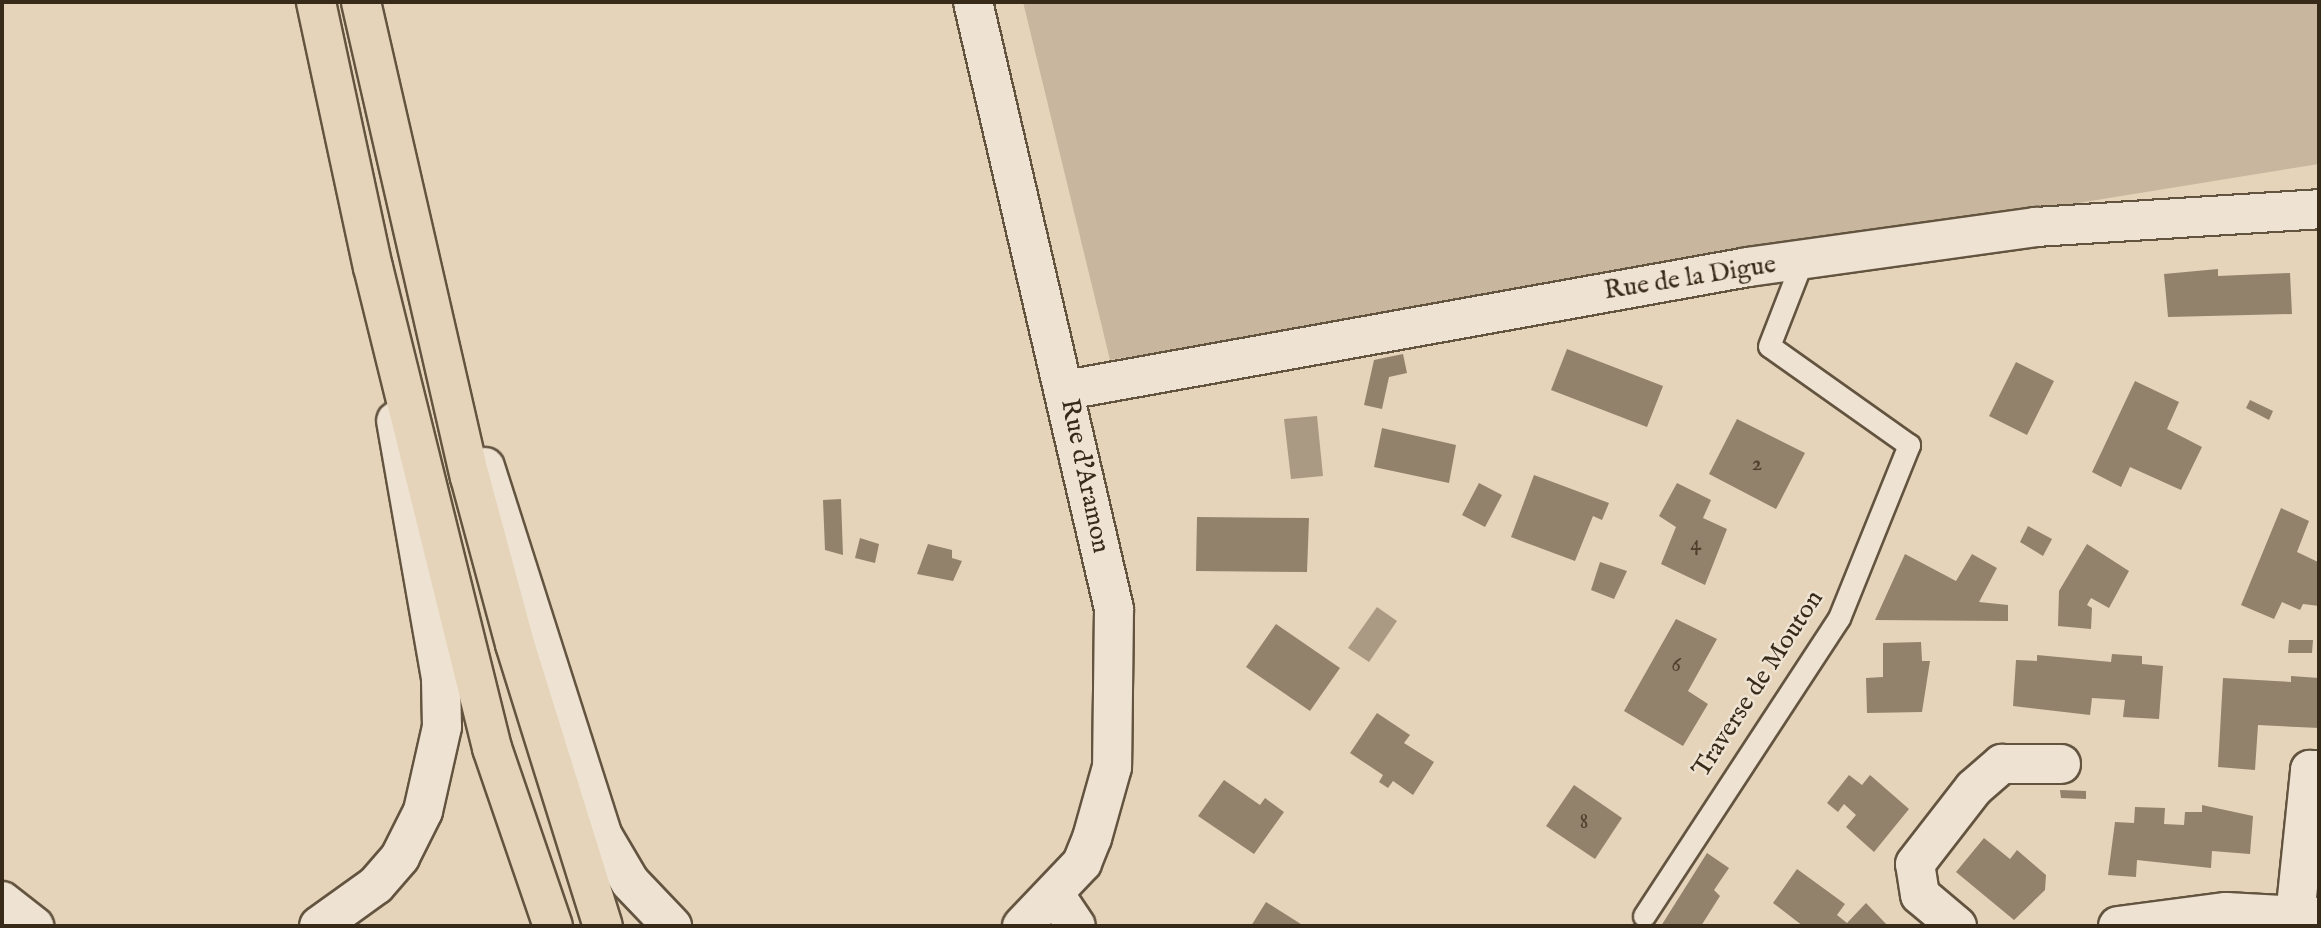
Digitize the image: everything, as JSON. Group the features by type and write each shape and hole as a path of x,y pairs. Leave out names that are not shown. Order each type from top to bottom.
{"main road":[{"path":"361,2 417,246 515,644 603,926"},
{"path":"316,3 373,267 492,748 553,926"},
{"name":"Rue d'Aramon","path":"979,6 1114,608 1112,766 1082,863 1055,895 1022,926"},
{"name":"Rue de la Digue","path":"1066,390 1803,259 2036,227 2319,209"},
{"path":"417,246 603,836 630,882 672,926"},
{"path":"320,926 376,884 400,857 423,811 442,727 441,678 373,267"},
{"path":"1957,926 1920,895 1915,864 1974,788 2001,764 2061,764"},
{"path":"2118,926 2226,912 2302,920 2310,770 2319,770"},
{"path":"1055,895 1076,926"},
{"path":"2,901 34,926"}],"lane":[{"name":"Traverse de Mouton","path":"1644,916 1839,618 1909,445 1769,346 1803,259"}],"shaded area":[{"path":"1023,2 2319,2 2319,164 1110,360"},
{"path":"1317,416 1323,476 1291,479 1284,419"},
{"path":"1377,607 1397,621 1369,662 1348,648"}],"building":[{"path":"2218,269 2218,276 2290,273 2292,314 2168,317 2164,274"},
{"path":"1567,349 1663,386 1647,427 1551,390"},
{"path":"1403,354 1407,373 1389,377 1382,409 1364,405 1374,360"},
{"path":"2016,362 2054,381 2027,435 1989,416"},
{"path":"2135,381 2179,402 2167,429 2202,447 2181,490 2130,467 2121,487 2092,472"},
{"path":"2250,400 2273,411 2269,420 2246,408"},
{"path":"1737,419 1805,453 1776,509 1709,474"},
{"path":"1382,428 1456,445 1449,483 1374,467"},
{"path":"1534,475 1609,503 1602,520 1593,516 1575,561 1511,537"},
{"path":"1479,483 1502,495 1485,527 1462,515"},
{"path":"1677,483 1711,500 1703,518 1727,529 1705,585 1661,564 1676,527 1659,516"},
{"path":"841,499 843,555 825,550 823,500"},
{"path":"2281,508 2309,521 2297,552 2318,562 2319,606 2303,604 2300,610 2282,602 2274,619 2241,605"},
{"path":"1197,517 1309,518 1307,572 1196,571"},
{"path":"2028,526 2052,539 2043,556 2020,542"},
{"path":"860,538 879,544 875,563 855,558"},
{"path":"928,544 952,550 952,558 962,561 953,581 917,574"},
{"path":"2087,544 2129,571 2109,608 2091,598 2087,605 2092,608 2091,629 2058,626 2059,591"},
{"path":"1905,554 1956,581 1972,554 1997,568 1979,602 2008,605 2008,621 1875,620"},
{"path":"1600,562 1627,571 1614,599 1591,590"},
{"path":"1676,619 1717,639 1688,691 1708,704 1683,746 1624,711"},
{"path":"1276,624 1340,668 1310,711 1246,667"},
{"path":"2289,640 2313,640 2312,653 2288,653"},
{"path":"1921,642 1922,661 1930,661 1922,712 1867,713 1866,678 1883,677 1883,643"},
{"path":"2112,654 2142,656 2142,664 2163,666 2159,719 2123,717 2125,700 2092,698 2090,715 2013,706 2016,660 2037,661 2037,655 2111,662"},
{"path":"2291,676 2319,678 2319,728 2258,725 2255,770 2218,767 2223,678 2291,682"},
{"path":"1377,713 1410,735 1404,743 1434,762 1413,795 1393,781 1388,788 1379,782 1383,775 1350,753"},
{"path":"1849,775 1862,785 1870,775 1909,809 1874,852 1846,827 1856,815 1844,804 1838,812 1827,803"},
{"path":"1224,780 1260,805 1265,798 1284,812 1254,854 1198,816"},
{"path":"1574,785 1622,818 1595,859 1546,826"},
{"path":"2060,790 2086,791 2086,799 2061,798"},
{"path":"2202,805 2253,816 2250,854 2212,851 2211,868 2137,860 2136,877 2108,875 2115,822 2134,823 2135,807 2165,808 2164,824 2184,825 2185,812 2202,812"},
{"path":"1984,838 2010,859 2017,850 2046,875 2045,890 2014,920 1956,872"},
{"path":"1707,853 1729,868 1714,890 1720,896 1701,926 1661,926"},
{"path":"1797,869 1845,904 1837,915 1847,923 1866,903 1888,926 1803,926 1773,903"},
{"path":"1266,902 1304,926 1251,926"}]}
